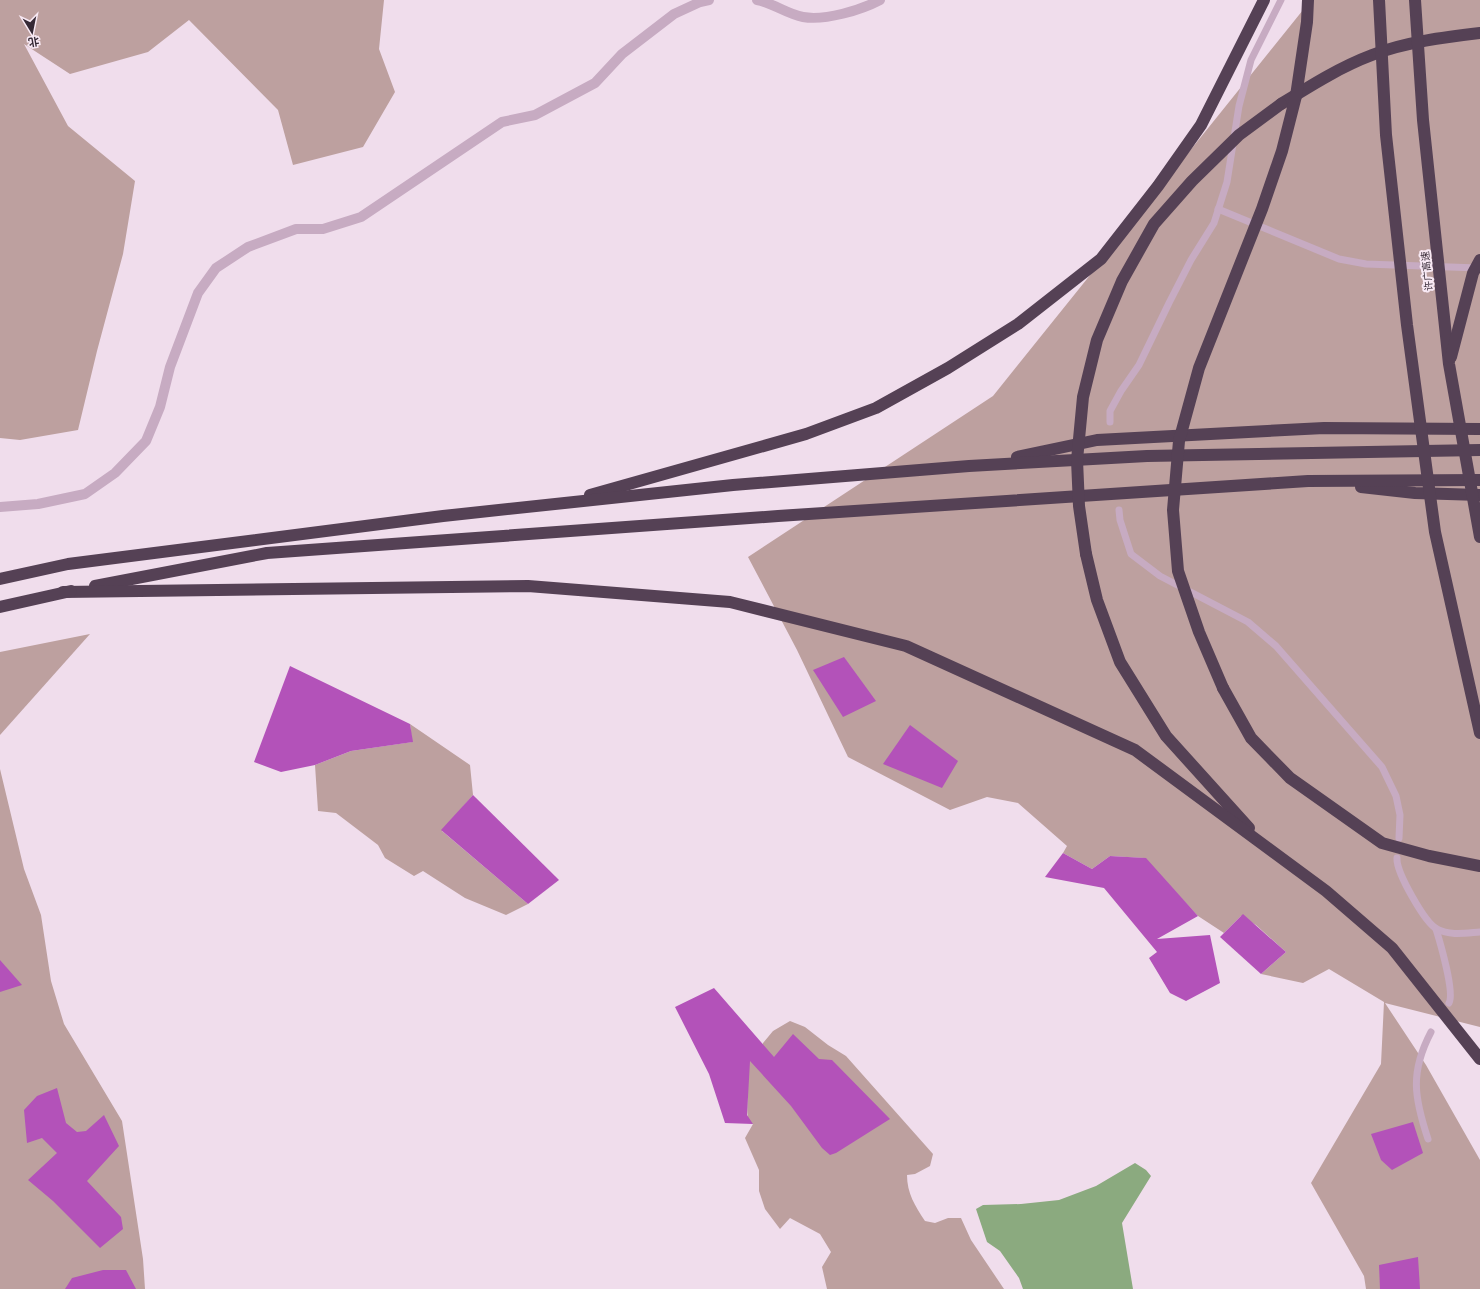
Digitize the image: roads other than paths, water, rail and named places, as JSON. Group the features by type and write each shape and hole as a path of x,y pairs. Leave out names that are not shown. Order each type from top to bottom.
{"highway":[{"path":"559,504 806,434 876,408 948,368 1018,324 1100,259 1158,186 1201,125 1264,0"},
{"path":"1308,0 1307,22 1296,96 1282,151 1262,209 1199,368 1179,441 1172,510 1178,571 1199,632 1223,688 1251,738 1290,778 1382,843 1429,856 1480,866"},
{"path":"1380,0 1387,143 1407,325 1435,532 1480,733"},
{"name":"许广高速","path":"1415,0 1423,120 1449,364 1480,537"},
{"path":"1267,848 1166,736 1120,662 1097,600 1086,554 1079,506 1078,460 1083,397 1097,340 1122,281 1154,224 1192,181 1240,135 1281,104 1333,72 1373,54 1432,39 1480,33"},
{"path":"1449,364 1473,273 1480,260"},
{"path":"984,465 1097,440 1324,428 1480,429"},
{"path":"0,579 68,564 443,516 733,485 984,465 1148,456 1480,450"},
{"path":"0,607 63,592 267,553 770,516 1308,481 1480,480"},
{"path":"1308,481 1415,493 1480,495"},
{"path":"63,592 528,586 730,602 906,646 1135,750 1326,892 1392,948 1480,1059"}],"street":[{"path":"0,507 38,504 85,494 115,473 146,441 160,407 170,367 198,293 216,268 248,247 296,229 323,229 361,217 502,122 535,115 594,83 622,54 674,14 700,2 709,0"},
{"path":"757,0 804,17 839,15 869,6 880,0"}],"lane":[{"path":"1110,422 1110,411 1121,391 1139,365 1168,303 1191,260 1214,223 1227,182 1240,106 1251,60 1281,0"},
{"path":"1218,209 1339,259 1366,264 1480,269"},
{"path":"1119,510 1120,520 1131,554 1160,576 1248,622 1276,646 1382,767 1396,796 1400,815 1399,838"},
{"path":"1397,858 1397,864 1410,895 1436,929 1448,977 1451,1000 1449,1003"},
{"path":"1436,929 1457,934 1480,932"},
{"path":"1428,1139 1418,1108 1416,1072 1431,1032"}]}
